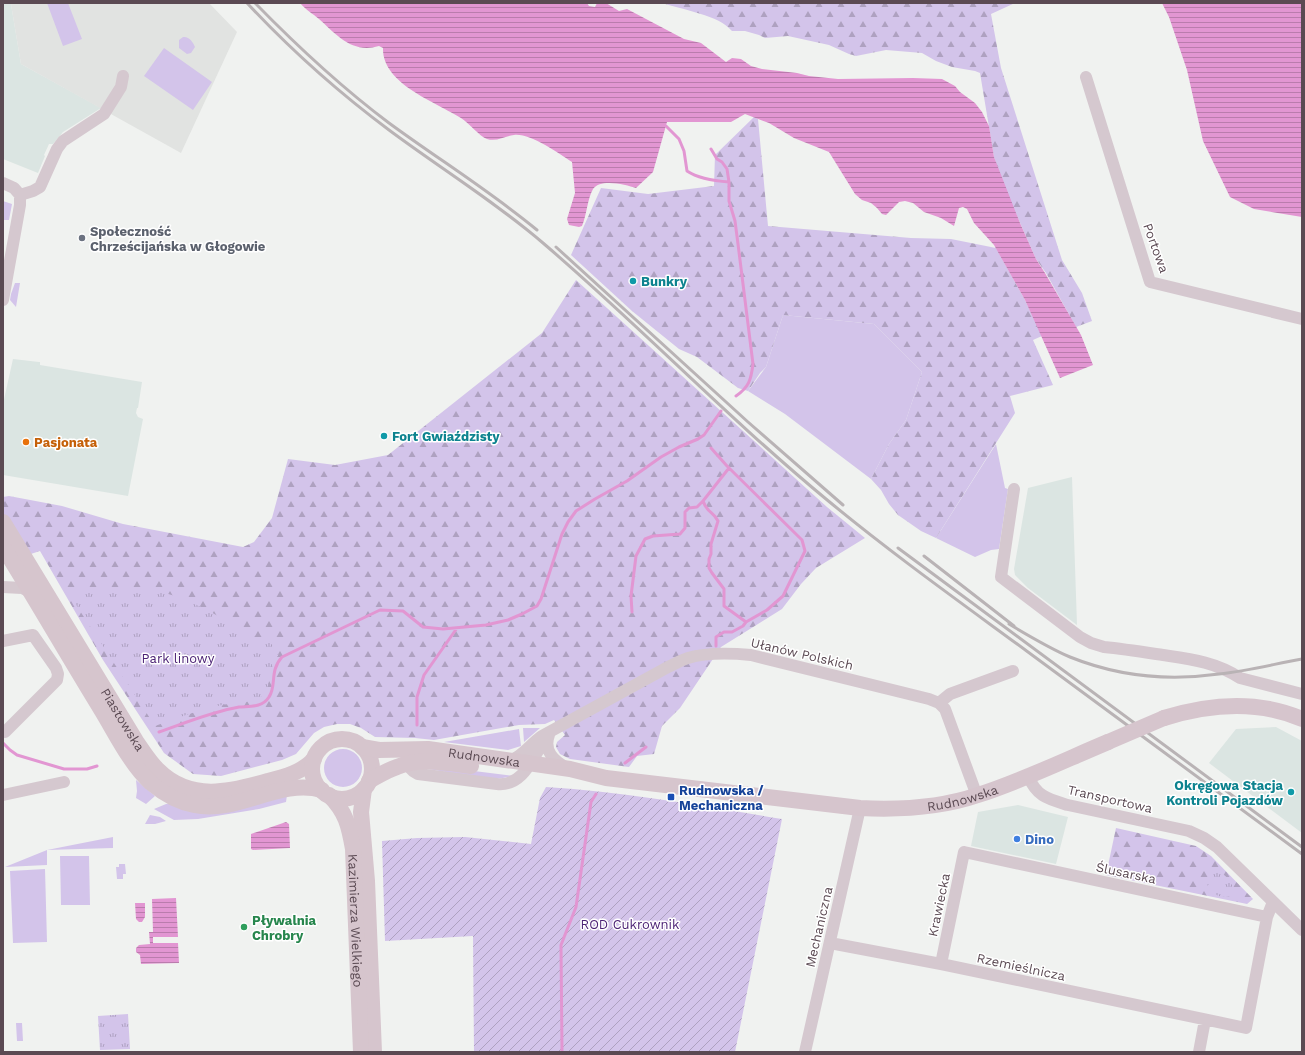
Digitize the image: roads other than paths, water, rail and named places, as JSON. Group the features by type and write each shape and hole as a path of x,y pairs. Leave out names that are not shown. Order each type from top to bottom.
{"main road":[{"name":"Piastowska","path":"3,522 136,741 151,763 168,779 179,785 199,791 229,791 297,772 308,766 314,759"},
{"name":"Piastowska","path":"3,547 76,669 138,768 163,792 185,803 212,807 231,805 294,788 313,788 325,793"},
{"name":"Rudnowska","path":"362,747 379,750 428,749 509,761 527,768 564,778 606,778 860,808 907,808 934,805 977,796 1164,718 1182,712 1207,708 1252,706 1273,709 1302,719"},
{"path":"343,739 348,739 362,747 369,755 372,765 367,785 356,795 348,798 338,798 325,793 315,781 312,770 314,759 319,750 332,741 343,739"},
{"name":"Rudnowska","path":"367,785 397,766 425,762 570,769 606,778"},
{"name":"Kazimierza Wielkiego","path":"367,785 362,812 367,881 374,1052"},
{"name":"Kazimierza Wielkiego","path":"325,793 341,808 345,814 353,848 361,1052"}],"street":[{"path":"20,195 35,190 42,185 57,149 63,140 104,114 121,87 123,76"},
{"name":"Portowa","path":"1086,77 1150,282 1302,319"},
{"path":"3,183 14,188 20,195 20,205 3,300"},
{"path":"1014,489 1001,577 1080,637 1091,643 1104,646 1194,659 1215,665 1240,678 1302,694"},
{"path":"3,587 22,588 32,594"},
{"path":"3,641 33,635 56,668 58,674 57,680 5,732"},
{"name":"Ułanów Polskich","path":"509,761 522,755 535,741 553,730 668,667 687,658 704,655 751,655 929,699 939,703"},
{"path":"977,796 945,709 939,703 950,694 1013,671"},
{"path":"553,730 548,738 548,750 554,760 570,769"},
{"name":"Ułanów Polskich","path":"527,768 547,736 553,730"},
{"name":"Transportowa","path":"1028,776 1039,794 1051,800 1182,830 1204,838 1217,847 1302,930"},
{"path":"3,795 64,782"},
{"name":"Mechaniczna","path":"805,1052 860,808"},
{"name":"Ślusarska","path":"964,852 1267,917"},
{"name":"Krawiecka","path":"941,964 964,852"},
{"path":"1267,917 1273,902"},
{"name":"Rzemieślnicza","path":"830,943 941,964 1246,1028 1267,917"},
{"path":"1199,1052 1205,1020"}],"waterway":[{"path":"666,126 679,139 684,151 687,171 702,178 729,182 729,201 735,221 753,364 749,383 736,396"},
{"path":"711,149 717,159 722,162 727,169 729,182"},
{"path":"159,732 218,712 239,707 256,706 263,703 271,693 273,688 274,673 278,662 282,657 380,610 403,611 423,627 443,629 486,625 508,620 537,606 541,599 562,534 576,511 627,481 661,457 704,435 721,411"},
{"path":"711,448 727,466 802,540 805,551 783,596 767,610 746,622 743,626 732,632 724,632 716,637 716,646"},
{"path":"729,468 703,501 706,508 718,521 711,544 709,568 724,589 724,606 746,622"},
{"path":"632,612 631,596 636,556 645,539 653,536 680,534 685,528 685,512 689,508 697,507 703,501"},
{"path":"417,725 417,697 424,675 457,628"},
{"path":"3,743 17,755 64,769 87,769 97,766"},
{"path":"625,763 646,747"},
{"path":"562,1052 561,945 576,907 591,802 596,794"}],"railway":[{"path":"247,3 297,53 351,101 408,144 505,213 543,243 754,436 826,499 875,539 1302,854"},
{"path":"255,3 320,66 371,109 464,175 537,230"},
{"path":"556,247 748,422 843,505"},
{"path":"898,548 1302,847"},
{"path":"924,556 1014,626"},
{"path":"1009,624 1047,646 1070,657 1106,669 1125,673 1162,677 1200,676 1229,673 1302,659"}],"place":[{"name":"Społeczność Chrześcijańska w Głogowie","path":"82,238"},
{"name":"Bunkry","path":"633,281"},
{"name":"Fort Gwiaździsty","path":"384,436"},
{"name":"Pasjonata","path":"26,442"},
{"name":"Okręgowa Stacja Kontroli Pojazdów","path":"1291,792"},
{"name":"Rudnowska / Mechaniczna","path":"671,797"},
{"name":"Dino","path":"1017,839"},
{"name":"Pływalnia Chrobry","path":"244,927"}],"park label":[{"name":"Park linowy","path":"178,658"},
{"name":"ROD Cukrownik","path":"630,924"}]}
